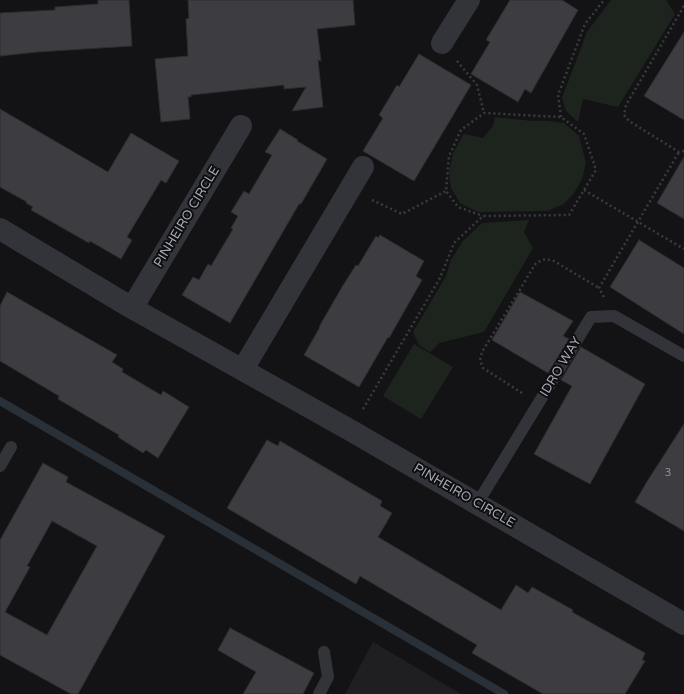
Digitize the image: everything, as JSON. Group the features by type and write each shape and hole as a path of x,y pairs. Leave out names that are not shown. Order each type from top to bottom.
{"street":[{"path":"442,43 469,0"},
{"name":"PINHEIRO CIRCLE","path":"132,308 241,126"},
{"path":"243,369 363,167"},
{"name":"PINHEIRO CIRCLE","path":"0,229 132,308 350,430 684,624"}],"lane":[{"path":"614,316 684,356"},
{"name":"IDRO WAY","path":"477,504 591,317 614,316"},
{"path":"0,466 11,448"},
{"path":"319,694 328,677 324,652"}],"path":[{"path":"561,117 558,95 585,24 604,0"},
{"path":"680,152 629,121 624,115 626,105 684,6"},
{"path":"442,43 477,84 484,113"},
{"path":"484,113 561,117 584,134 596,170 569,215 483,216 458,207 446,191 449,156 461,130 484,113"},
{"path":"599,288 680,152 684,151"},
{"path":"350,190 402,214 446,191"},
{"path":"584,190 684,249"},
{"path":"350,430 440,278 454,243 483,216"},
{"path":"539,404 483,368 480,360 482,352 536,262 545,259 554,260 599,288 614,316"}],"shaded area":[{"path":"611,0 666,0 675,14 618,107 583,99 578,122 566,111 562,98 587,32"},
{"path":"495,117 564,123 579,136 586,163 582,179 574,193 564,204 547,211 478,212 460,203 451,188 449,172 453,153 464,134 483,138 493,126"},
{"path":"529,220 524,232 533,248 484,332 439,343 430,352 419,345 413,332 446,276 451,260 462,242 482,223"},
{"path":"414,344 453,367 421,419 383,396"},
{"path":"373,642 461,694 345,694"}],"building":[{"path":"98,0 129,0 132,46 0,56 0,13 55,10 55,7 98,4"},
{"path":"188,0 353,0 355,25 317,29 321,61 318,60 323,107 292,111 306,87 284,89 284,85 191,95 191,97 188,97 190,119 161,122 155,59 188,56 186,19 189,18"},
{"path":"510,0 562,0 578,10 531,93 525,89 518,102 471,74 490,42 486,40"},
{"path":"684,32 684,120 644,96"},
{"path":"419,54 471,85 414,181 363,151 383,118 379,115 397,85 399,87"},
{"path":"0,109 108,172 131,133 179,161 166,183 161,180 127,237 132,240 121,259 90,241 89,243 31,210 33,207 26,203 27,202 0,187"},
{"path":"280,129 327,159 230,323 182,295 193,277 199,280 208,264 211,266 233,229 231,228 238,216 231,212 244,191 249,194 272,155 265,152"},
{"path":"684,157 684,219 657,203"},
{"path":"380,235 424,261 416,276 422,280 359,387 304,355 342,287 356,265 358,266 376,236 378,238"},
{"path":"639,240 684,268 684,334 610,287"},
{"path":"7,292 117,355 112,362 123,369 122,372 161,395 163,391 189,407 158,458 146,450 143,453 118,437 119,435 58,399 59,396 0,361 0,306"},
{"path":"520,292 573,321 563,336 569,339 548,373 492,340"},
{"path":"581,347 645,384 590,484 534,454 572,386 561,380"},
{"path":"684,424 684,531 635,502"},
{"path":"267,440 278,446 280,441 382,501 380,506 392,513 378,537 501,610 516,585 528,593 532,587 573,610 572,612 645,653 642,660 645,661 625,694 543,694 472,653 477,645 360,576 356,584 227,508"},
{"path":"43,463 68,477 66,482 165,536 78,694 71,694 0,655 0,540","holes":["52,521 97,546 47,635 5,612 30,567 27,566"]},
{"path":"230,628 314,673 303,694 243,694 256,672 218,650"}],"waterway":[{"path":"0,401 504,694"}]}
